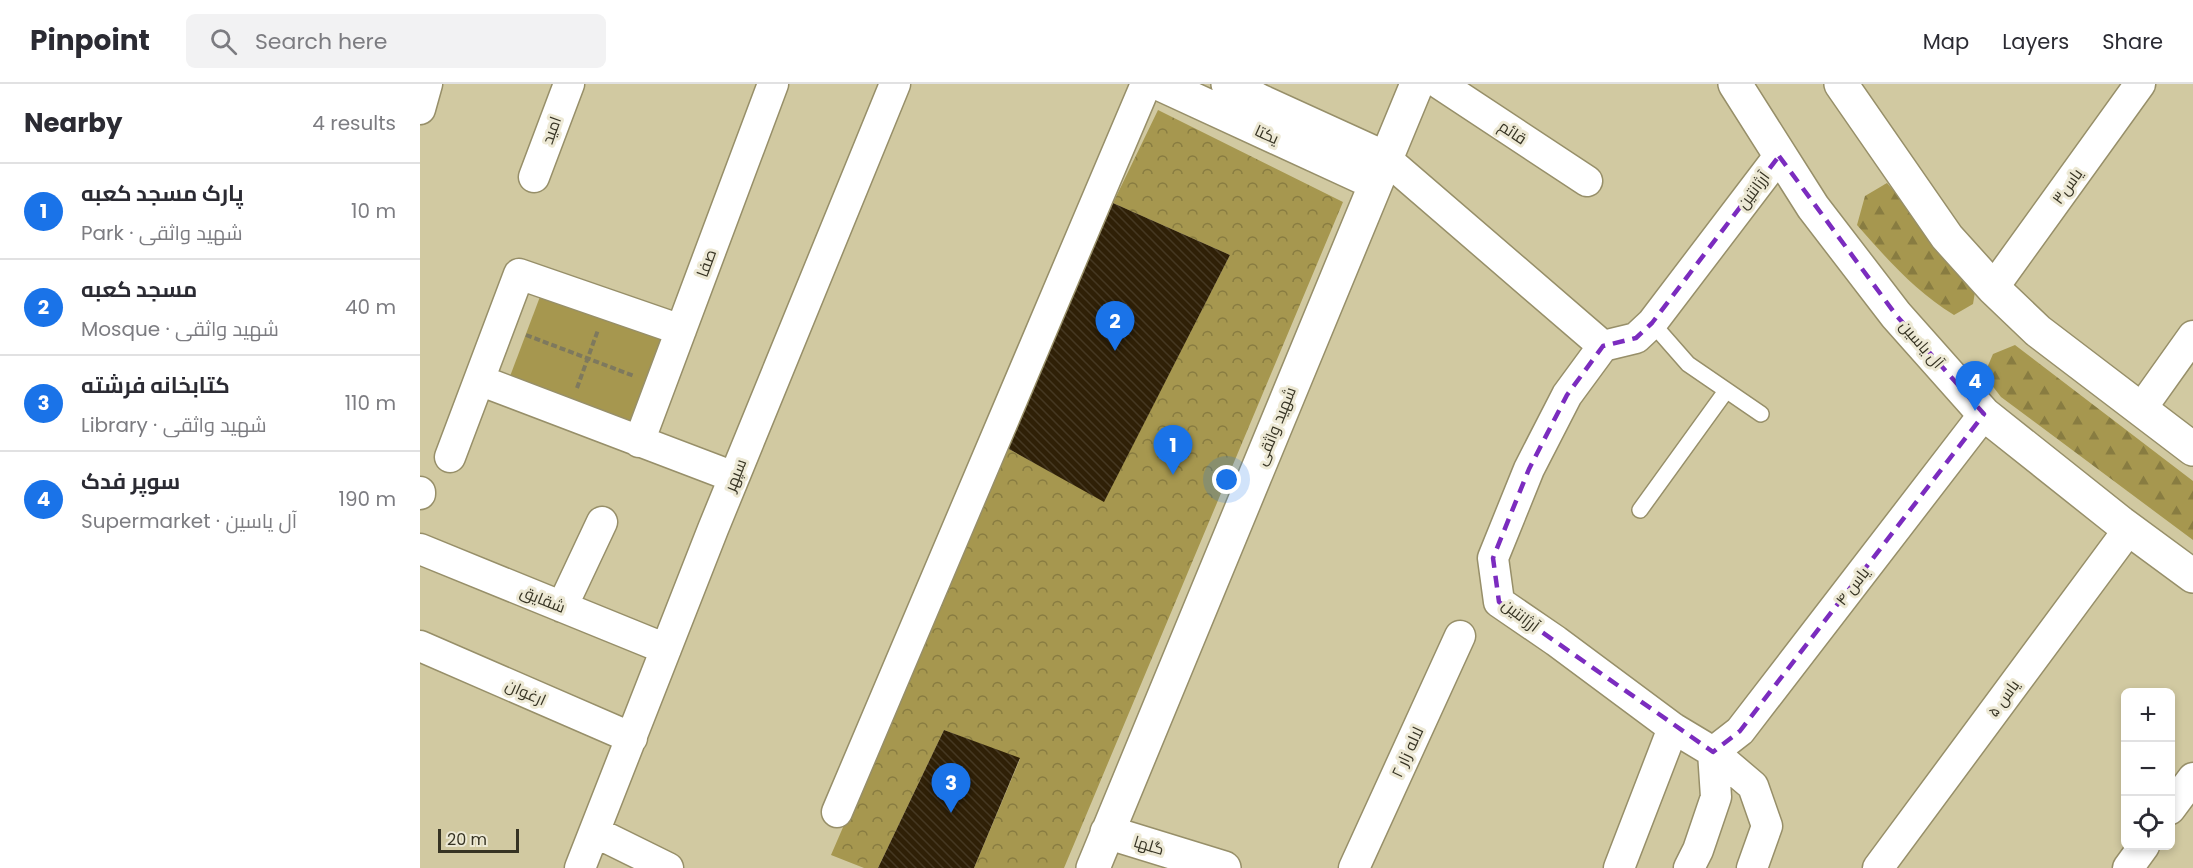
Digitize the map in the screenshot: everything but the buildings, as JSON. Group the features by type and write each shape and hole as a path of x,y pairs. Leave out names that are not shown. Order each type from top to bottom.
{"main road":[{"name":"یکتا","path":"1160,84 1247,98 1380,170"},
{"name":"شهید واثقی","path":"1093,868 1417,84"},
{"name":"آل یاسین","path":"1735,84 1813,207 1896,315 1984,414 2129,529 2193,576"},
{"path":"1844,85 1947,237 1994,288 2038,331 2193,449"},
{"name":"گلها","path":"1107,832 1224,868"}],"street":[{"path":"420,109 427,84"},
{"name":"امید","path":"534,177 569,84"},
{"name":"صفا","path":"639,442 773,84"},
{"name":"سپهر","path":"580,868 734,477 895,84"},
{"path":"837,812 1146,84"},
{"name":"قائم","path":"1440,84 1587,181"},
{"name":"یاس۳","path":"1994,288 2140,84"},
{"name":"آرژانتین","path":"1752,868 1767,826 1753,786 1713,752 1673,728 1556,641 1499,602 1493,558 1529,469 1567,395 1603,346 1636,338 1652,323 1779,156"},
{"path":"1380,170 1603,346"},
{"path":"450,457 519,274 681,330"},
{"path":"2141,410 2193,336"},
{"path":"479,380 734,477"},
{"name":"یاس ۴","path":"1713,752 1740,731 1984,414"},
{"path":"562,607 602,522"},
{"name":"یاس ۵","path":"1878,868 2129,529"},
{"name":"شقایق","path":"420,549 666,649"},
{"name":"لاله زار ۲","path":"1354,868 1460,636"},
{"name":"ارغوان","path":"420,646 632,738"},
{"path":"1619,868 1673,728"},
{"path":"1689,868 1698,850 1716,797 1713,752"},
{"path":"2175,802 2193,778"},
{"path":"595,832 668,868"},
{"path":"2128,868 2141,850"}],"lane":[{"path":"1652,323 1688,364 1761,414"},
{"path":"1640,510 1726,391"}],"path":[{"path":"576,391 599,327"},
{"path":"526,335 639,378"}],"highlighted area":[{"path":"1779,156 1896,315 1984,414 1740,731 1713,752 1499,602 1493,558 1529,469 1567,395 1603,346 1636,338 1652,323"}],"green space":[{"path":"1158,110 1343,202 1064,868 974,868 1020,759 944,730 878,868 864,868 831,855 1007,448 1104,501 1230,255 1113,203"},
{"path":"1887,183 1976,286 1973,304 1954,315 1940,306 1902,274 1857,225 1865,196"},
{"path":"541,294 665,339 634,424 509,379"},
{"path":"2015,345 2193,481 2193,540 2001,397 1984,375 1993,354"}],"place":[{"name":"مسجد کعبه","path":"1115,351"},
{"name":"سوپر فدک","path":"1975,411"},
{"name":"پارک مسجد کعبه","path":"1173,475"},
{"name":"کتابخانه فرشته","path":"951,813"}]}
